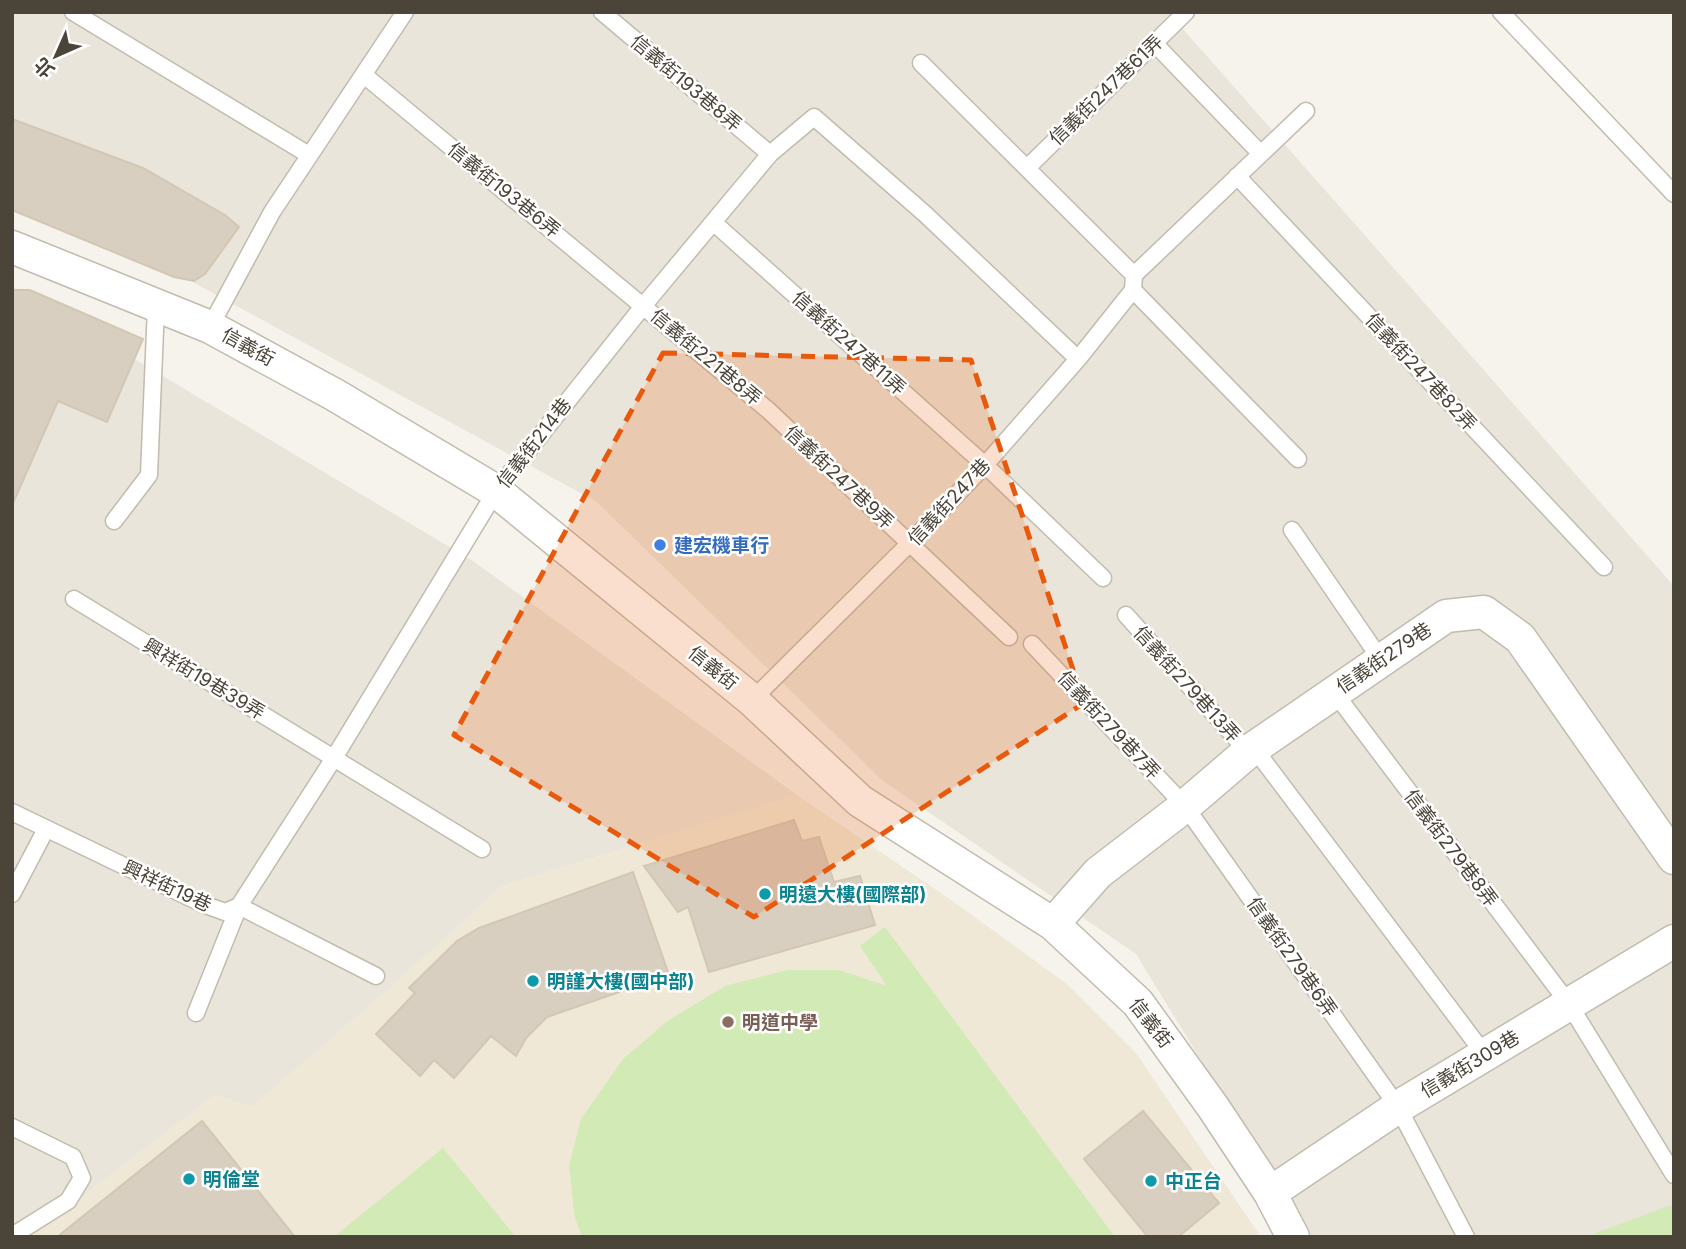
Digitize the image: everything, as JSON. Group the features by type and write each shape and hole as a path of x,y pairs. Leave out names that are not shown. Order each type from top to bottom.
{"street":[{"name":"信義街","path":"12,247 211,327 335,395 496,491 752,700 860,802 1053,924 1138,1003 1213,1107 1270,1193 1293,1237"},
{"name":"信義街279巷","path":"1053,924 1098,873 1185,806 1251,750 1446,616 1484,612 1520,638 1674,858"},
{"name":"信義街309巷","path":"1270,1193 1398,1107 1674,941"}],"lane":[{"path":"73,12 309,155"},
{"path":"211,327 272,212 405,12"},
{"name":"信義街193巷8弄","path":"602,12 770,154"},
{"name":"信義街247巷61弄","path":"1027,168 1186,12"},
{"path":"1501,12 1674,194"},
{"path":"1154,43 1261,154"},
{"path":"921,63 1027,168 1298,459"},
{"name":"信義街193巷6弄","path":"364,75 644,305"},
{"name":"信義街247巷","path":"752,700 985,465 1078,359 1133,282 1237,176 1306,111"},
{"name":"信義街214巷","path":"334,758 496,491 644,305 770,154 814,117 925,214 1078,359"},
{"name":"信義街247巷82弄","path":"1237,176 1604,567"},
{"name":"信義街247巷11弄","path":"713,222 985,465 1103,578"},
{"name":"信義街221巷8弄","path":"644,305 768,410"},
{"path":"114,521 149,475 156,306"},
{"name":"信義街247巷9弄","path":"768,410 1009,637"},
{"path":"1292,530 1381,660"},
{"name":"興祥街19巷39弄","path":"74,599 482,849"},
{"name":"信義街279巷13弄","path":"1126,615 1251,750 1485,1055"},
{"name":"信義街279巷7弄","path":"1032,644 1185,806"},
{"name":"信義街279巷8弄","path":"1334,692 1569,1004 1674,1175"},
{"name":"興祥街19巷","path":"12,812 203,904 225,912 239,906 334,758"},
{"name":"信義街279巷6弄","path":"1185,806 1398,1107 1466,1237"},
{"path":"12,894 46,829"},
{"path":"196,1013 239,906 376,976"},
{"path":"12,1127 73,1157 82,1178 68,1201 12,1236"}],"highlighted area":[{"path":"663,353 971,360 1084,703 754,917 454,735"}],"shaded area":[{"path":"12,12 1168,12 1674,586 1674,1237 1309,1237 1136,954 883,781 597,502 132,249 12,209"},
{"path":"12,286 473,561 797,795 502,886 388,990 252,1107 215,1095 30,1237 12,1237"},
{"name":"明道中學","path":"797,795 954,902 1067,984 1136,1053 1261,1237 30,1237 215,1095 252,1107 388,990 502,886"}],"green space":[{"path":"885,927 1115,1237 582,1237 575,1218 569,1166 581,1119 623,1059 666,1022 725,986 788,970 839,970 887,986 860,946"},
{"path":"443,1148 516,1237 334,1237"},
{"path":"1674,1204 1674,1237 1596,1237 1595,1233"}],"building":[{"path":"12,119 143,168 225,215 239,227 205,274 194,281 174,277 12,210"},
{"path":"30,290 143,339 107,422 58,401 14,501 12,291"},
{"name":"明遠大樓(國際部)","path":"794,820 802,841 819,837 834,882 860,876 875,925 709,972 688,907 678,912 644,866"},
{"name":"明謹大樓(國中部)","path":"633,872 669,975 547,1017 526,1038 516,1056 491,1036 454,1078 434,1060 420,1076 376,1034 415,993 409,988 457,941 479,928"},
{"name":"中正台","path":"1143,1111 1219,1203 1178,1237 1148,1237 1084,1159"},
{"name":"明倫堂","path":"202,1121 295,1237 57,1237"}],"place":[{"name":"建宏機車行","path":"660,545"},
{"name":"明遠大樓(國際部)","path":"765,894"},
{"name":"明謹大樓(國中部)","path":"533,981"},
{"name":"明道中學","path":"728,1022"},
{"name":"明倫堂","path":"189,1179"},
{"name":"中正台","path":"1151,1181"}]}
